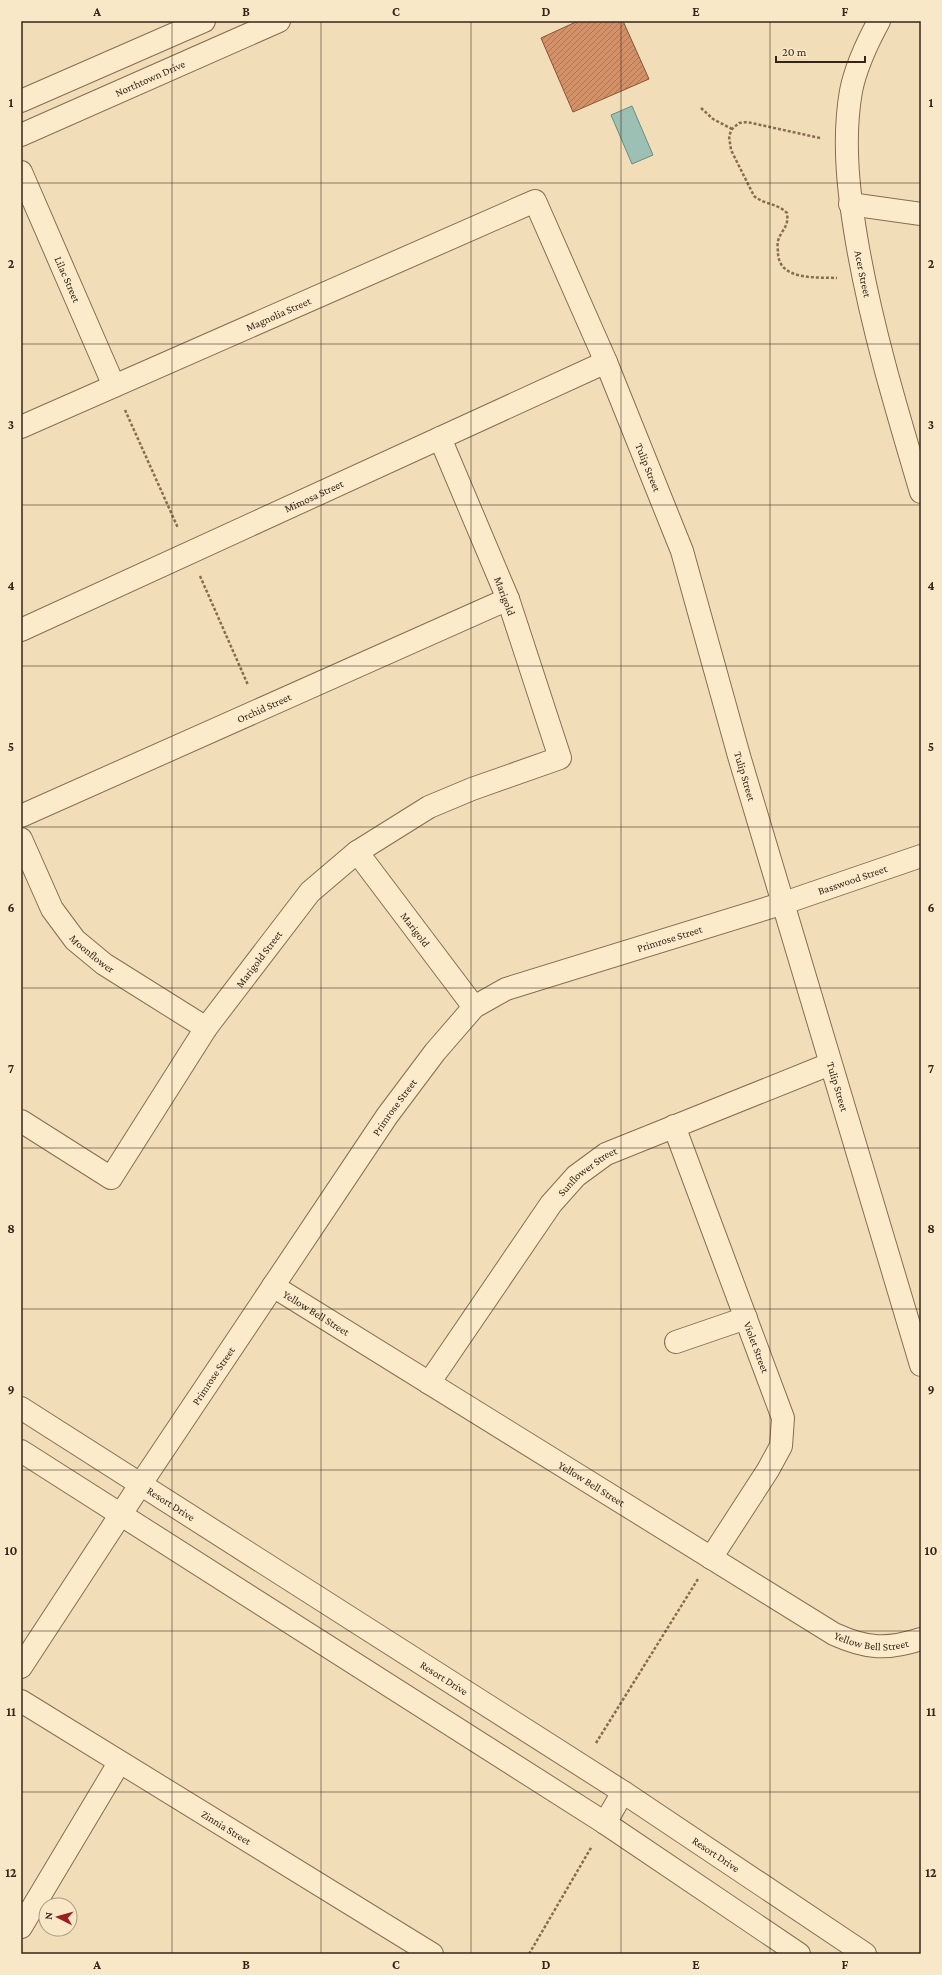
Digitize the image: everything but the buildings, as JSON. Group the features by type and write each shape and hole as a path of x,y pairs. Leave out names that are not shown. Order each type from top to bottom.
{"street":[{"path":"21,101 204,21"},
{"name":"Northtown Drive","path":"21,135 279,21"},
{"name":"Acer Street","path":"879,21 864,51 852,91 847,141 850,204 863,280 878,346 921,492"},
{"name":"Lilac Street","path":"21,172 114,386"},
{"name":"Magnolia Street","path":"21,427 535,201"},
{"name":"Tulip Street","path":"535,201 606,362 682,551 739,756 921,1364"},
{"path":"850,204 921,214"},
{"name":"Mimosa Street","path":"21,630 606,362"},
{"name":"Marigold","path":"440,438 508,599 560,758"},
{"name":"Orchid Street","path":"21,816 508,599"},
{"name":"Marigold Street","path":"21,1121 111,1178 206,1028 310,892 357,852 429,807 472,789 560,758"},
{"name":"Moonflower","path":"21,839 52,909 75,940 104,964 206,1028"},
{"name":"Marigold","path":"357,852 474,1007"},
{"name":"Basswood Street","path":"784,903 921,856"},
{"name":"Primrose Street","path":"120,1516 272,1286 387,1116 435,1052 474,1007 506,989 784,903"},
{"name":"Sunflower Street","path":"429,1383 551,1204 576,1176 606,1154 830,1064"},
{"name":"Violet Street","path":"674,1126 783,1418 781,1446 768,1470 711,1558"},
{"name":"Yellow Bell Street","path":"272,1286 834,1634 850,1642 868,1646 886,1647 901,1645 921,1639"},
{"path":"676,1342 746,1318"},
{"name":"Resort Drive","path":"21,1408 623,1792 865,1954"},
{"path":"21,1451 120,1516 605,1823 799,1954"},
{"path":"21,1667 120,1516"},
{"name":"Zinnia Street","path":"21,1701 432,1954"},
{"path":"21,1927 119,1762"},
{"path":"605,1823 623,1792"}],"path":[{"path":"701,108 712,119 732,129"},
{"path":"847,141 802,135 748,122 739,123 732,129 729,143 754,196 761,202 782,207 787,213 787,227 778,242 778,258 782,266 791,274 801,276 863,280"},
{"path":"114,386 259,710"},
{"path":"582,1766 711,1558"},
{"path":"529,1954 605,1823"}],"water":[{"path":"632,106 653,155 632,164 611,115"}]}
